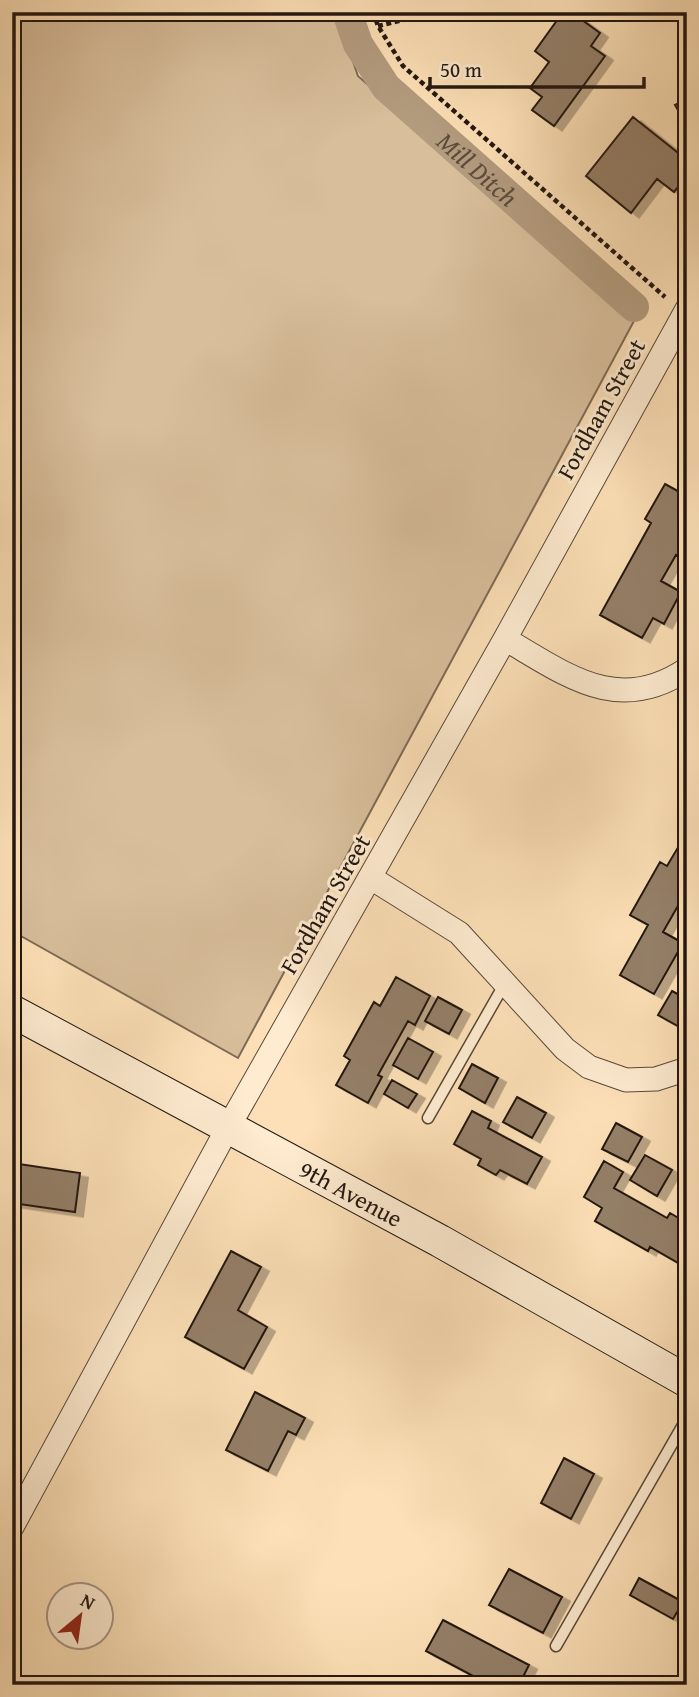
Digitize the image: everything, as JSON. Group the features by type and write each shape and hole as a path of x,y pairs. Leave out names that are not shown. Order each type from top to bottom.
{"main road":[{"name":"9th Avenue","path":"12,1010 440,1241 687,1381"}],"street":[{"name":"Fordham Street","path":"12,1527 229,1126 505,639 685,312"},
{"path":"505,639 575,679 612,691 642,689 671,680 687,669"},
{"path":"371,878 459,933 565,1049 589,1066 626,1080 656,1079 687,1069"}],"lane":[{"path":"428,1118 505,983"},
{"path":"555,1646 687,1418"}],"path":[{"path":"373,12 378,26 403,66 685,312"},
{"path":"378,26 438,12"}],"shaded area":[{"path":"12,12 336,12 358,76 634,321 238,1058 12,931"}],"building":[{"path":"563,12 571,12 600,33 591,46 605,56 554,126 532,110 542,97 530,88 549,62 535,51"},
{"path":"687,99 687,126 675,105"},
{"path":"633,117 687,160 687,176 674,192 657,179 631,213 586,176"},
{"path":"665,484 687,496 687,562 676,555 661,581 681,592 664,624 653,618 642,638 600,615 651,523 645,519"},
{"path":"683,839 687,841 687,890 663,932 683,943 654,994 620,975 648,925 630,915 660,862 667,866"},
{"path":"396,977 430,996 415,1025 408,1021 378,1075 382,1077 368,1103 336,1085 350,1060 344,1056 374,1002 380,1006"},
{"path":"672,991 687,999 687,1022 683,1029 658,1015"},
{"path":"438,997 462,1010 449,1034 425,1021"},
{"path":"408,1038 433,1052 418,1079 393,1065"},
{"path":"472,1064 498,1078 485,1103 459,1088"},
{"path":"392,1080 417,1094 408,1108 384,1094"},
{"path":"517,1097 546,1113 532,1138 503,1122"},
{"path":"472,1111 491,1121 488,1128 542,1157 527,1184 500,1170 496,1175 478,1165 481,1159 454,1144"},
{"path":"616,1123 642,1137 628,1162 602,1149"},
{"path":"645,1155 672,1170 657,1196 630,1180"},
{"path":"604,1161 623,1172 614,1188 667,1218 670,1213 687,1223 687,1268 650,1247 648,1251 595,1221 602,1208 584,1197"},
{"path":"12,1163 80,1173 75,1212 12,1203"},
{"path":"231,1251 261,1267 238,1310 267,1327 244,1369 185,1337"},
{"path":"255,1392 305,1418 296,1435 288,1431 268,1471 226,1450"},
{"path":"564,1458 594,1474 571,1519 541,1503"},
{"path":"509,1569 562,1597 543,1633 489,1605"},
{"path":"639,1578 683,1602 673,1619 630,1595"},
{"path":"443,1620 529,1665 519,1685 490,1685 426,1651"}],"waterway":[{"name":"Mill Ditch","path":"347,12 358,44 386,87 634,307"}]}
